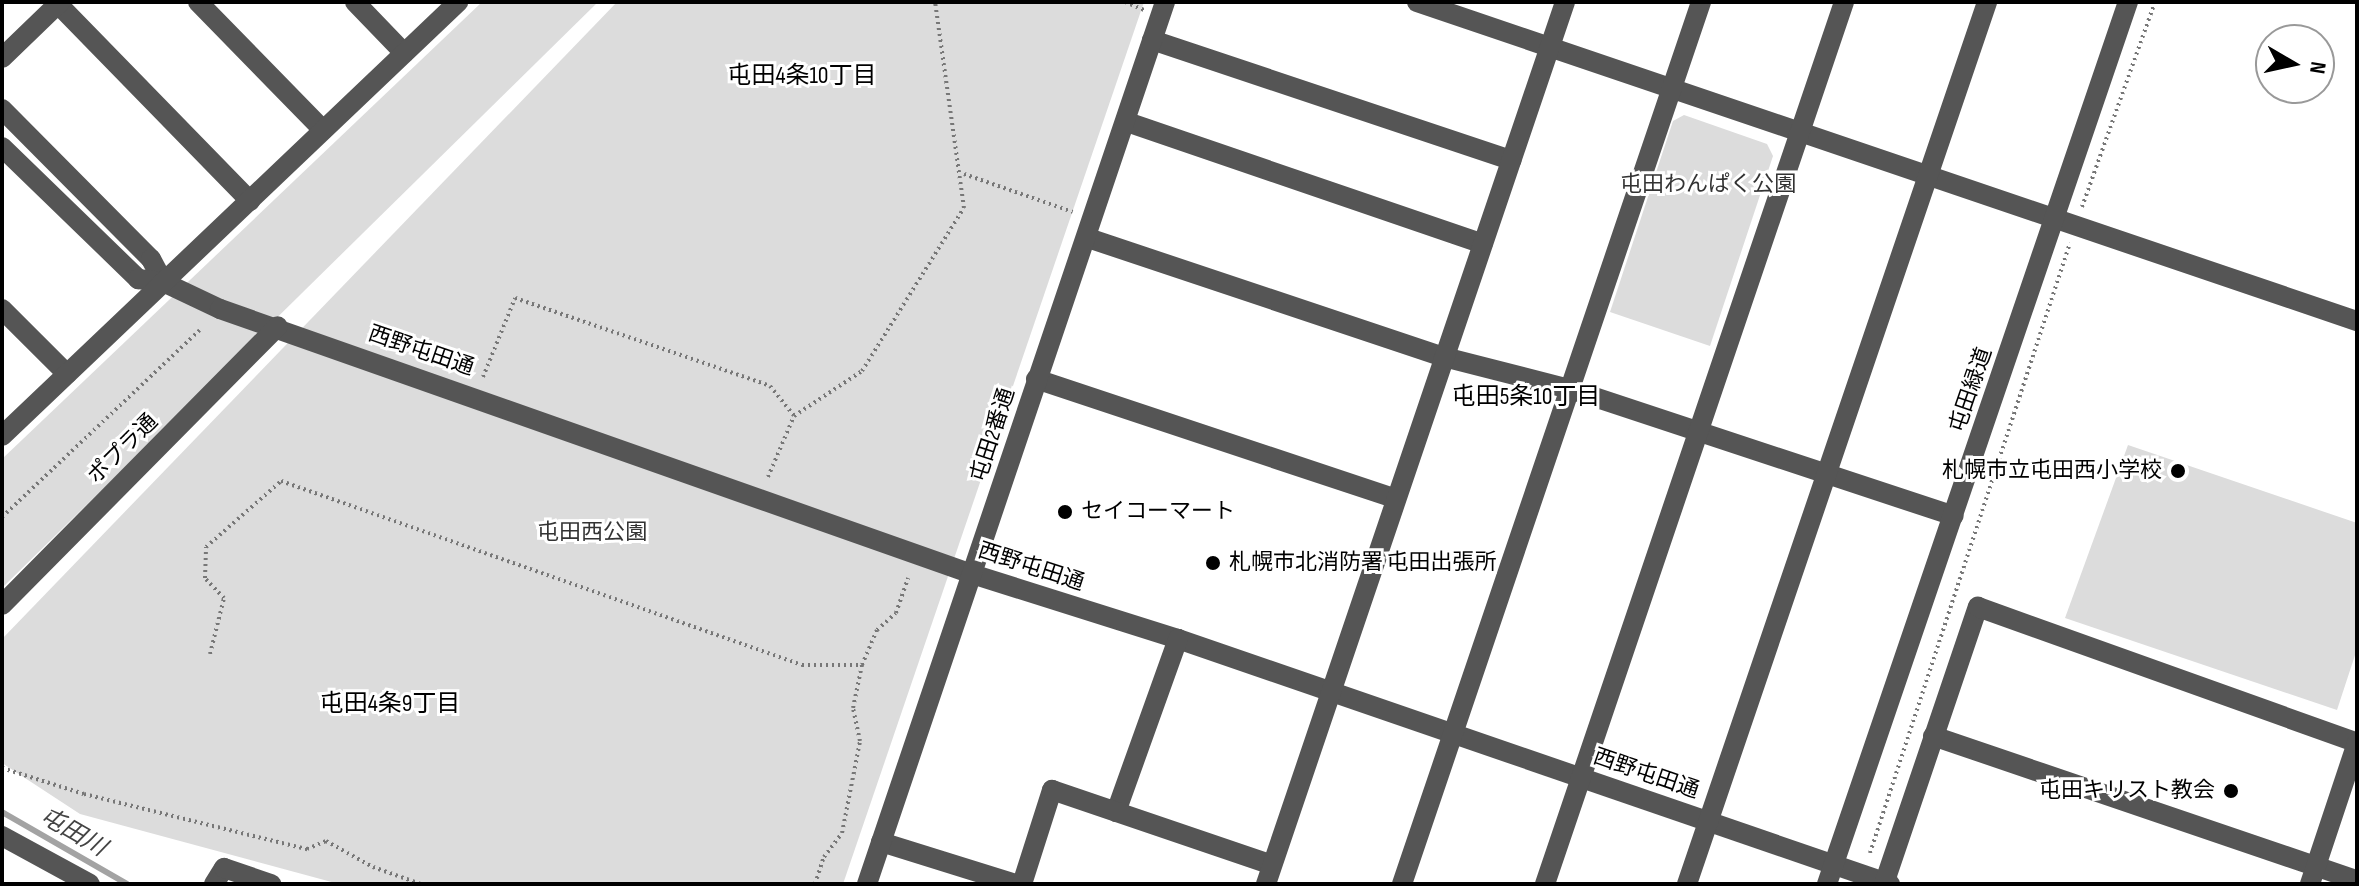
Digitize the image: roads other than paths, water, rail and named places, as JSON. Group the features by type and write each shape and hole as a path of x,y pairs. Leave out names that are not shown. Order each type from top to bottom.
{"street":[{"path":"198,2 323,130"},
{"path":"355,2 404,53"},
{"path":"2,436 458,2"},
{"name":"屯田2番通","path":"867,884 1036,379 1127,122 1165,2"},
{"path":"1022,884 1052,790 1116,812 1269,874 1565,2"},
{"path":"1402,884 1701,2"},
{"path":"1545,884 1844,2"},
{"path":"1687,884 1987,2"},
{"name":"屯田緑道","path":"1831,874 2128,2"},
{"path":"2,58 58,3 250,201"},
{"path":"1430,4 2357,321"},
{"path":"1152,40 1511,160"},
{"path":"2,109 151,259 163,282"},
{"path":"1127,122 1483,244"},
{"name":"西野屯田通","path":"2,147 138,279 163,282 220,309 278,326 972,574 1178,639 1453,737 1708,821 1831,874 1887,883"},
{"path":"1091,228 1444,357 1570,389 1954,516"},
{"path":"2,309 67,374"},
{"name":"ポプラ通","path":"2,605 278,326"},
{"path":"1036,379 1396,499"},
{"path":"1887,883 1978,607 2357,743 2313,875"},
{"path":"1116,812 1178,639"},
{"path":"1933,736 2313,875 2357,880"},
{"path":"2,836 58,876 90,884"},
{"path":"881,842 1016,884"},
{"path":"214,884 224,868 271,884"}],"waterway":[{"name":"屯田川","path":"2,812 127,884"}],"place":[{"name":"札幌市立屯田西小学校","path":"2178,471"},
{"name":"セイコーマート","path":"1065,512"},
{"name":"札幌市北消防署 屯田出張所","path":"1213,563"},
{"name":"屯田キリスト教会","path":"2231,791"}],"district":[{"name":"屯田4条10丁目","path":"802,76"},
{"name":"屯田5条10丁目","path":"1526,397"},
{"name":"屯田4条9丁目","path":"390,704"}],"park label":[{"name":"屯田わんぱく公園","path":"1708,185"},
{"name":"屯田西公園","path":"592,533"}]}
